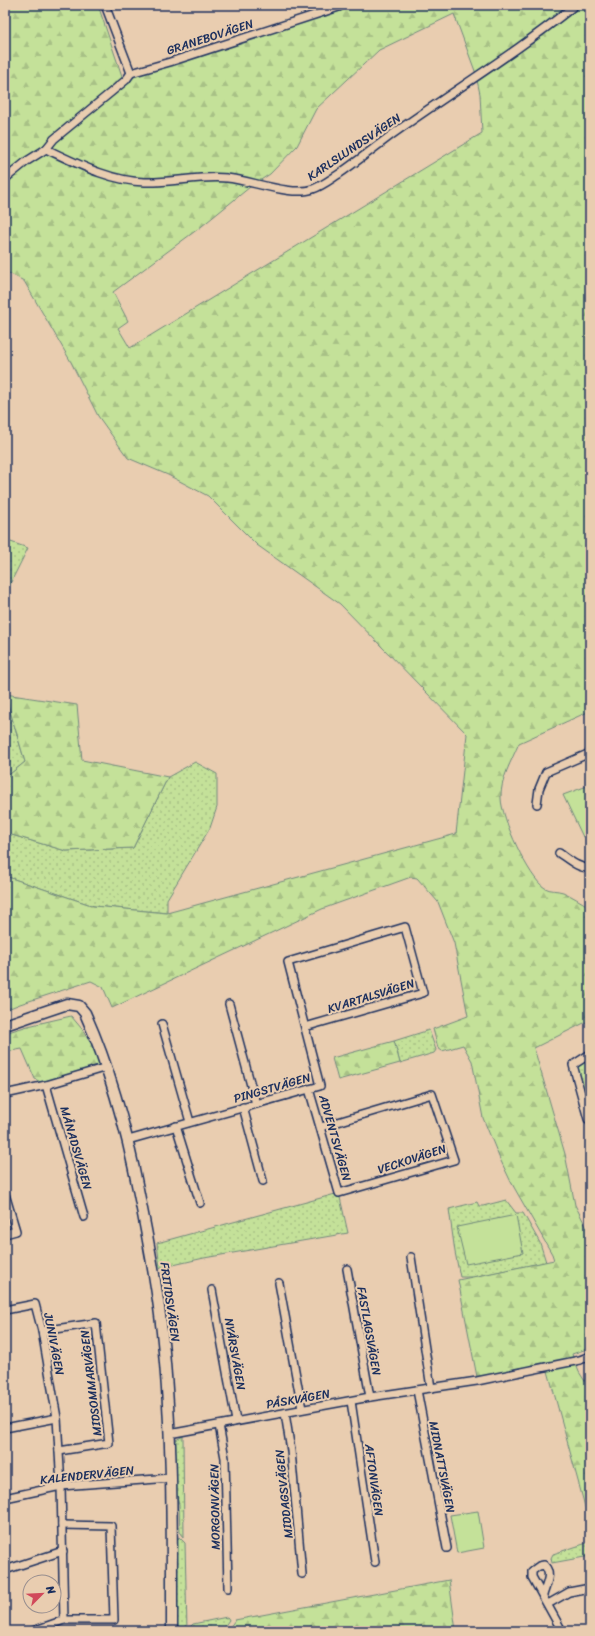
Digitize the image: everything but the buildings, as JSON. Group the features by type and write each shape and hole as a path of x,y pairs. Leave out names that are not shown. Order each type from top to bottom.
{"street":[{"path":"5,179 27,161 46,149 54,138 126,80 130,73 105,5"},
{"name":"GRANEBOVÄGEN","path":"130,73 248,37 339,7 340,5"},
{"name":"KARLSLUNDSVÄGEN","path":"46,149 110,177 133,182 225,177 285,190 299,191 314,189 367,154 470,80 523,45 575,5"},
{"path":"537,804 539,789 546,772 590,754"},
{"path":"559,853 586,869 590,868"},
{"name":"KVARTALSVÄGEN","path":"288,962 405,927 423,993 305,1027"},
{"name":"PINGSTVÄGEN","path":"128,1140 320,1086 288,962"},
{"name":"FRITIDSVÄGEN","path":"5,1025 67,1004 79,1006 85,1013 107,1067 128,1140 151,1259 160,1315 171,1478 172,1631"},
{"path":"229,1004 256,1104"},
{"path":"162,1024 190,1122"},
{"path":"590,1054 573,1064 590,1122"},
{"path":"5,1094 46,1085 107,1067"},
{"name":"MÅNADSVÄGEN","path":"46,1085 84,1217"},
{"name":"ADVENTSVÄGEN","path":"309,1089 339,1193"},
{"name":"VECKOVÄGEN","path":"320,1127 432,1094 454,1160 339,1193"},
{"path":"243,1107 263,1181"},
{"path":"176,1126 200,1202"},
{"path":"5,1194 16,1231 5,1234"},
{"path":"411,1257 431,1388"},
{"name":"FASTLAGSVÄGEN","path":"347,1269 370,1397"},
{"path":"279,1283 302,1409"},
{"name":"NYÅRSVÄGEN","path":"212,1290 236,1421"},
{"name":"JUNIVÄGEN","path":"5,1310 35,1304 42,1331 57,1418 61,1486 64,1620"},
{"name":"MIDSOMMARVÄGEN","path":"42,1331 96,1323 109,1443 59,1451"},
{"name":"PÅSKVÄGEN","path":"169,1434 370,1397 477,1381 580,1360 590,1356"},
{"name":"MIDNATTSVÄGEN","path":"417,1390 447,1548"},
{"name":"AFTONVÄGEN","path":"352,1401 375,1562"},
{"name":"MIDDAGSVÄGEN","path":"285,1413 291,1451 302,1574"},
{"path":"5,1428 57,1418"},
{"name":"MORGONVÄGEN","path":"219,1425 225,1458 228,1588"},
{"name":"KALENDERVÄGEN","path":"5,1498 61,1486 171,1478"},
{"path":"33,1631 64,1620 114,1620 111,1526 62,1525"},
{"path":"5,1570 63,1551"},
{"path":"548,1604 569,1592 590,1588"},
{"path":"543,1595 562,1631"}],"green space":[{"path":"5,5 98,5 123,79 356,5 590,5 590,711 519,743 504,777 501,798 502,807 517,847 531,873 545,888 563,892 590,907 590,1020 534,1048 565,1154 575,1205 590,1234 590,1348 572,1354 579,1372 590,1389 590,1525 548,1371 478,1382 458,1280 554,1260 499,1157 483,1118 472,1061 463,1045 442,1051 438,1048 433,1029 468,1016 454,943 438,902 417,878 411,877 322,909 112,1008 103,987 91,981 5,1010 5,876 94,906 167,913 456,834 467,734 340,604 257,545 208,496 168,475 128,458 98,416 71,362 24,281 5,271","holes":["454,14 475,71 480,94 482,133 130,348 118,328 128,321 113,292 202,226 250,187 270,174 297,146 316,109 379,50"]},
{"path":"5,540 28,548 5,594"},
{"path":"5,694 77,705 82,760 168,777 133,848 66,851 5,833 5,778 25,762"},
{"path":"5,695 25,762 5,778"},
{"path":"195,762 217,774 217,807 210,828 167,899 167,913 94,906 5,876 5,833 66,851 133,848 168,777"},
{"path":"590,785 590,833 583,837 563,795"},
{"path":"71,1016 82,1029 107,1067 46,1085 35,1079 22,1049 5,1052 5,1033"},
{"path":"429,1030 436,1050 434,1053 400,1063 394,1041"},
{"path":"394,1041 400,1063 338,1080 332,1058"},
{"path":"590,1059 590,1117 577,1067"},
{"path":"339,1193 348,1233 204,1258 160,1268 157,1243"},
{"path":"506,1200 516,1213 523,1213 540,1243 546,1262 473,1277 460,1277 449,1209 477,1202 479,1206 483,1206"},
{"path":"516,1215 523,1253 466,1264 457,1227"},
{"path":"183,1436 184,1537 180,1532 179,1504 175,1491 174,1445 176,1440"},
{"path":"478,1511 484,1548 457,1553 450,1515"},
{"path":"179,1537 185,1543 187,1631 176,1631 176,1544"},
{"path":"590,1542 590,1556 552,1563 551,1558 553,1554"},
{"path":"449,1580 456,1631 227,1631 235,1620"},
{"path":"227,1617 229,1620 221,1631 190,1631 190,1627 193,1624"}]}
